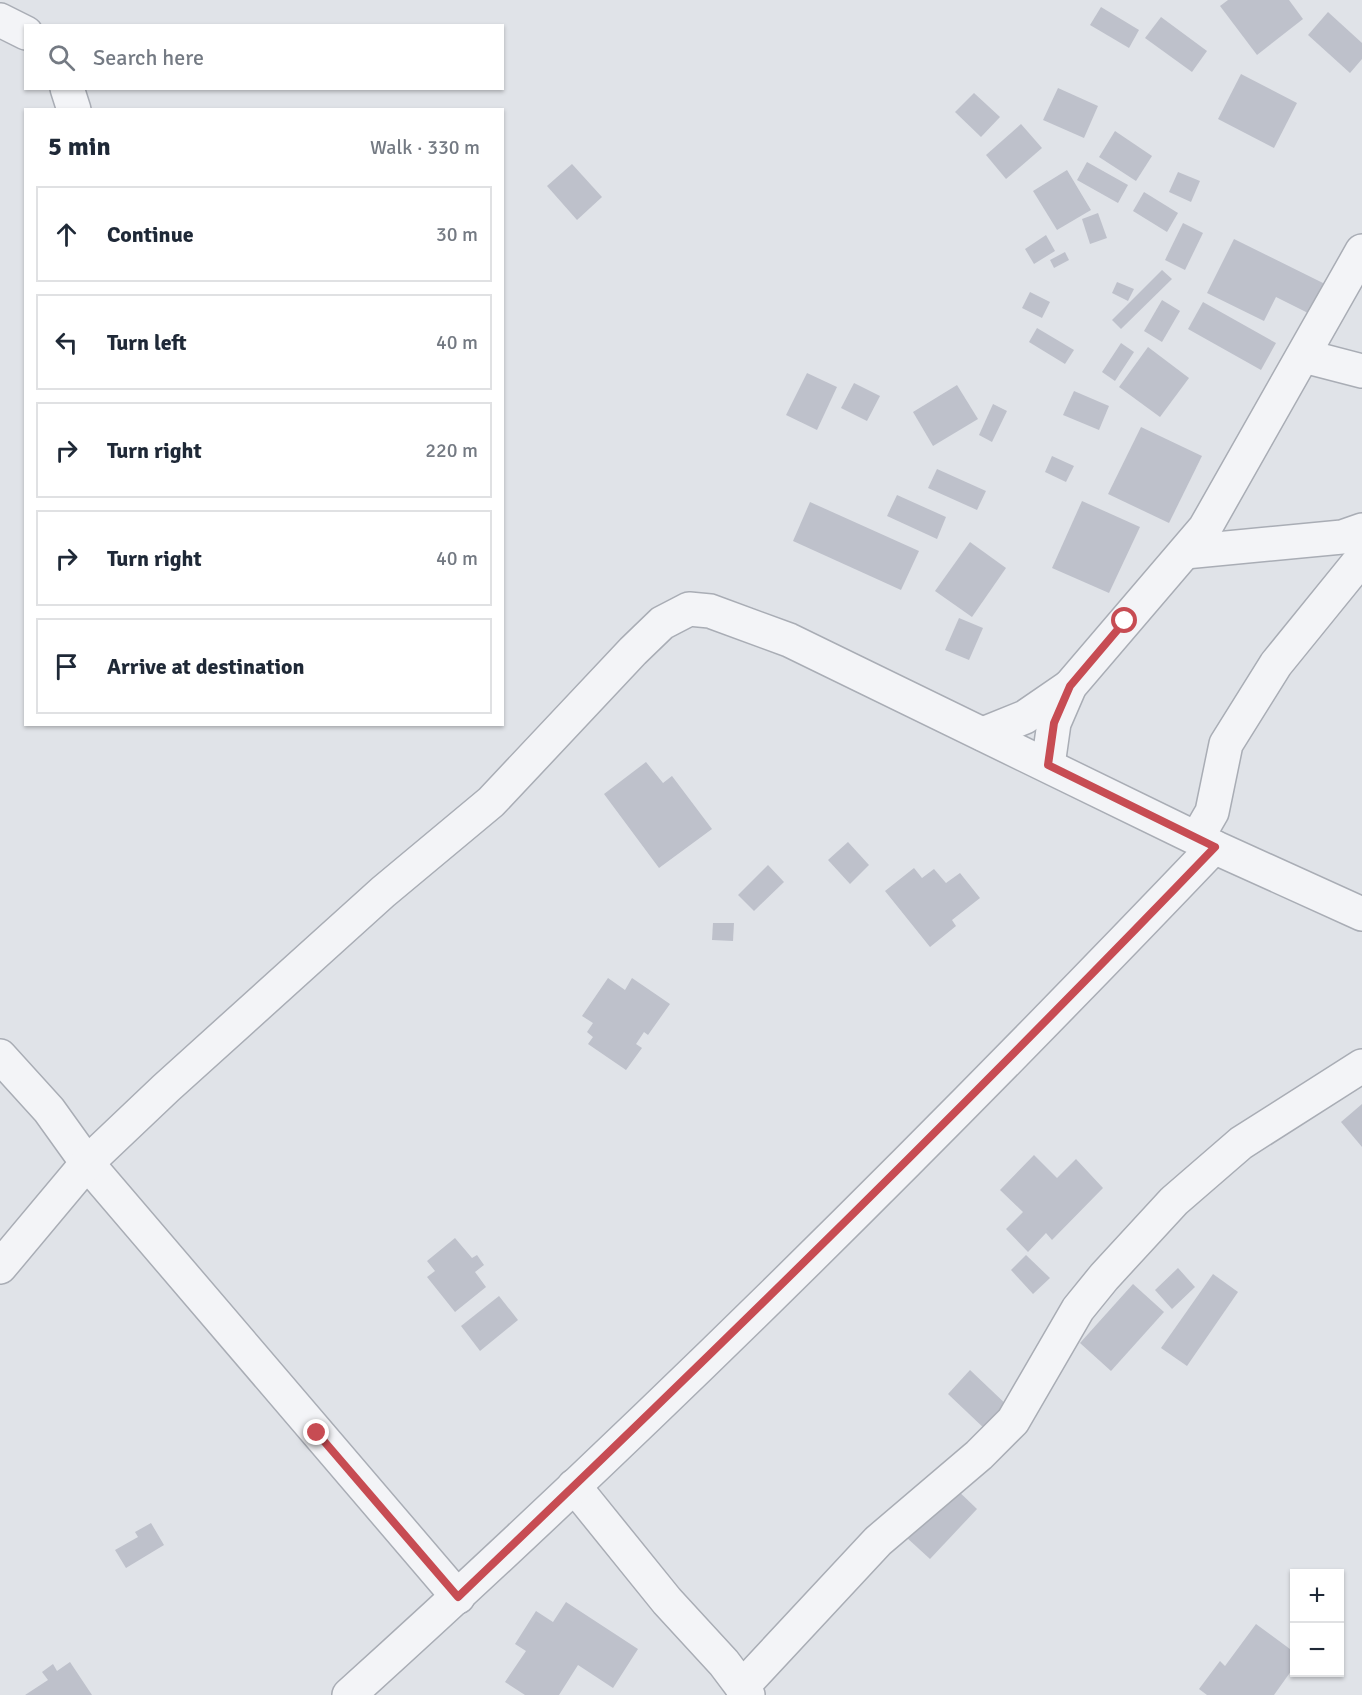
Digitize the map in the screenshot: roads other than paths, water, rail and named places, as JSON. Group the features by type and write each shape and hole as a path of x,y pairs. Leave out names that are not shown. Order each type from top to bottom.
{"street":[{"path":"0,20 24,32"},
{"path":"68,90 73,108"},
{"path":"983,734 1025,717 1070,686 1205,528 1362,251"},
{"path":"1304,356 1362,371"},
{"path":"1185,552 1342,537 1362,530"},
{"path":"350,1695 458,1597 574,1486 911,1157 1206,843 1226,744 1276,664 1362,558"},
{"path":"0,1267 87,1163 166,1088 383,892 491,802 662,623 689,609 710,611 789,640 1206,843 1362,914"},
{"path":"1048,765 1054,723 1070,686"},
{"path":"0,1056 49,1110 87,1163 458,1597"},
{"path":"574,1486 666,1601 724,1663 745,1691 878,1541 980,1455 1013,1421 1078,1309 1104,1276 1174,1201 1241,1143 1362,1066"}]}
